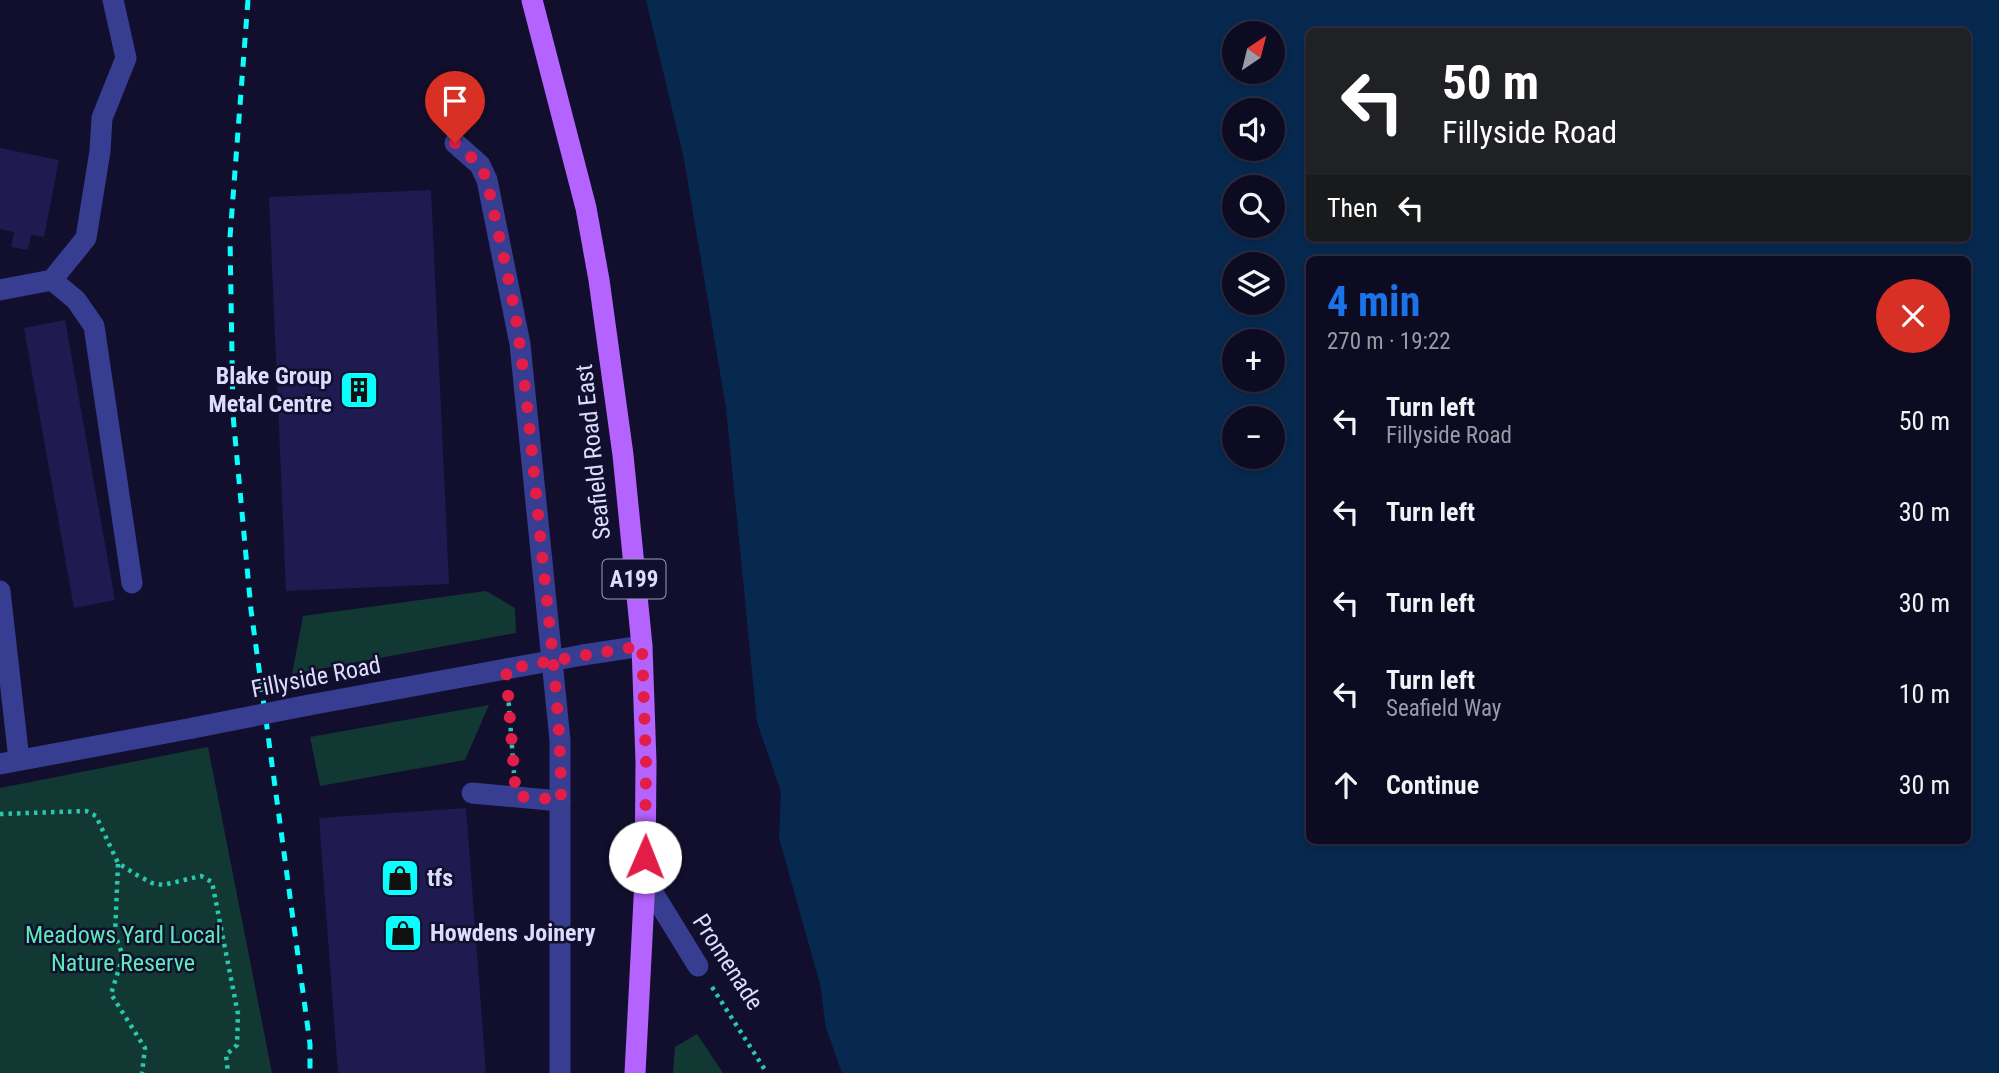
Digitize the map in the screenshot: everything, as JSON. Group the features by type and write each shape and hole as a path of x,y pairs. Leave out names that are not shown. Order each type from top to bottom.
{"main road":[{"name":"Seafield Road East","path":"532,0 586,208 599,280 623,455 642,646 646,762 645,880 635,1073"}],"street":[{"path":"0,290 52,280 86,238 100,151 102,118 126,58 113,0"},
{"path":"455,143 480,165 487,180 520,344 560,740 560,1073"},
{"path":"52,280 76,300 94,326 132,583"},
{"path":"0,591 10,762"},
{"name":"Fillyside Road","path":"10,762 642,646"},
{"path":"472,793 561,800"},
{"name":"Promenade","path":"645,880 698,966"}],"path":[{"path":"506,669 516,796"},
{"path":"0,814 86,811 96,816 118,863 115,936 123,956 110,994 145,1048 142,1073"},
{"path":"118,863 152,883 163,885 201,876 212,882 237,1014 237,1045 226,1055 228,1073"},
{"name":"Promenade","path":"698,966 767,1073"}],"green space":[{"path":"486,591 515,608 516,633 292,674 303,616"},
{"path":"489,705 465,760 320,786 310,737"},
{"name":"Meadows Yard Local Nature Reserve","path":"208,747 272,1073 0,1073 0,788"},
{"path":"697,1034 723,1073 673,1073 675,1047"}],"water":[{"path":"646,0 1999,0 1999,1073 842,1073 826,1028 820,984 779,838 781,792 757,722 726,408 684,159"}],"building":[{"path":"0,148 59,160 44,237 31,235 28,250 11,247 14,232 0,229"},
{"name":"Blake Group Metal Centre","path":"431,190 449,584 286,591 269,197"},
{"path":"65,320 115,600 74,608 24,328"},
{"path":"466,808 486,1073 338,1073 319,818"}],"railway":[{"path":"248,0 230,237 233,415 251,610 310,1044 310,1073"}],"place":[{"name":"Blake Group Metal Centre","path":"359,390"},
{"name":"tfs","path":"400,878"},
{"name":"Howdens Joinery","path":"403,933"}],"route":[{"path":"455,143 480,165 487,180 520,344 533,463 548,619 551,645 554,671 560,740 561,800 516,796 506,669 532,665 558,660 583,655 642,646 646,762 645,857"}]}
